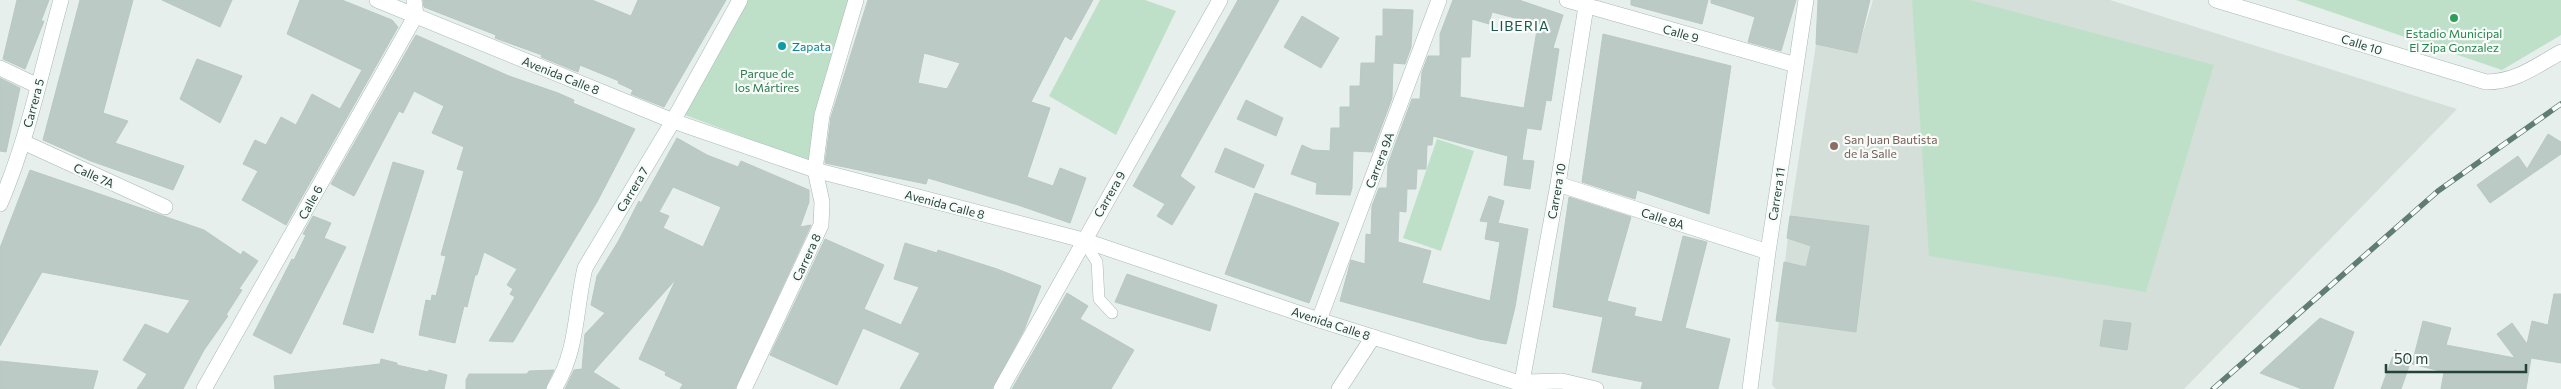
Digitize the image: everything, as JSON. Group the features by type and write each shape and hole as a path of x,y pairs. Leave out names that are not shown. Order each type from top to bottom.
{"street":[{"name":"Carrera 5","path":"0,204 14,173 61,0"},
{"name":"Avenida Calle 8","path":"376,0 415,8 673,121 816,170 1083,240 1319,320 1522,382 1538,389"},
{"name":"Carrera 7","path":"554,389 566,370 574,340 579,293 585,268 673,121 740,0"},
{"name":"Carrera 8","path":"744,389 821,225 822,202 816,170 822,115 856,0"},
{"name":"Carrera 9","path":"1001,389 1083,240 1220,0"},
{"name":"Carrera 9A","path":"1319,320 1439,0"},
{"name":"Calle 9","path":"1566,0 1586,3 1796,65"},
{"name":"Carrera 11","path":"1750,389 1768,252 1806,0"},
{"name":"Calle 10","path":"2216,0 2486,82 2503,82 2517,77 2561,52"},
{"name":"Carrera 10","path":"1522,382 1558,184 1586,3"},
{"name":"Calle 6","path":"204,389 415,8"},
{"path":"0,68 38,86"},
{"name":"Calle 7A","path":"23,142 165,207"},
{"path":"0,166 14,173"},
{"name":"Calle 8A","path":"1558,184 1768,252"},
{"path":"1340,389 1373,336"},
{"name":"Avenida Calle 8","path":"1522,382 1562,381 1596,389"}],"lane":[{"path":"1083,240 1098,262 1099,300 1112,313"}],"shaded area":[{"path":"1873,0 2110,0 2457,109 2184,389 1776,389 1772,385 1790,216 1816,44 1857,52"}],"green space":[{"name":"Parque de los Mártires","path":"743,0 850,0 811,162 677,112"},
{"path":"1100,0 1145,0 1176,11 1116,135 1049,96"},
{"path":"1912,0 1970,0 2214,65 2146,292 1929,256"},
{"name":"Estadio Municipal El Zipa Gonzalez","path":"2296,0 2561,0 2561,35 2502,70"},
{"path":"1437,139 1474,151 1441,251 1403,238"}],"building":[{"path":"17,0 49,0 41,21 44,21 25,69 3,59"},
{"path":"80,0 133,0 103,113 128,121 115,143 184,166 173,190 91,161 43,140"},
{"path":"162,0 232,0 220,27"},
{"path":"300,0 342,0 392,20 398,27 286,225 242,200 258,171 243,164 255,140 266,145 281,117 296,125 312,94 340,109 362,70 287,34"},
{"path":"423,0 592,0 631,16 638,0 726,0 664,107 631,94 633,90 618,83 619,81 580,65 578,72 541,57 542,55 495,38 496,35 424,7"},
{"path":"868,0 1093,0 1071,40 1065,36 1031,102 1050,108 1027,177 1053,186 1060,168 1086,178 1070,223 928,178 926,184 825,163 831,117","holes":["924,53 960,63 947,89 918,83"]},
{"path":"1238,0 1279,0 1180,176 1195,187 1172,225 1157,216 1165,204 1133,186"},
{"path":"1453,0 1519,0 1563,15 1553,48 1559,49 1551,101 1546,100 1541,130 1527,128 1522,160 1534,161 1530,189 1504,185 1508,156 1433,136 1432,145 1427,145 1426,169 1417,169 1416,189 1407,189 1406,212 1399,211 1398,242 1431,251 1422,283 1490,301 1500,242 1485,239 1488,222 1480,221 1489,196 1504,201 1498,223 1528,229 1515,307 1506,344 1479,339 1340,301 1351,260 1365,264 1366,234 1371,235 1372,206 1379,188 1387,188 1388,164 1412,99 1420,99 1422,72 1428,56 1440,56 1440,34","holes":["1492,12 1538,24 1524,108 1460,97 1461,57 1470,57 1472,19 1489,24"]},
{"path":"1631,0 1708,0 1702,24 1631,5"},
{"path":"1711,0 1796,0 1781,51 1748,42 1755,17 1711,3"},
{"path":"1818,0 1870,0 1857,53 1816,44"},
{"path":"1383,9 1413,10 1411,47 1405,64 1393,63 1392,98 1372,152 1353,151 1352,188 1350,195 1316,194 1317,183 1291,174 1302,145 1313,150 1330,151 1331,128 1340,128 1340,107 1350,107 1350,86 1360,86 1361,63 1375,63 1376,36 1383,36"},
{"path":"1302,16 1339,38 1321,68 1284,47"},
{"path":"1603,34 1731,66 1709,214 1637,190 1635,199 1582,182"},
{"path":"416,35 509,76 558,93 574,100 573,103 635,129 597,202 513,342 489,341 515,297 510,294 513,289 507,285 517,269 484,252 477,275 475,275 467,307 464,306 455,343 419,335 426,300 431,301 432,295 436,296 446,256 441,255 464,171 457,169 464,147 432,133 444,106 414,91 403,113 399,111 354,196 331,184"},
{"path":"197,59 242,76 220,123 180,99"},
{"path":"0,78 20,88 6,152 0,151"},
{"path":"1246,100 1283,118 1276,136 1237,119"},
{"path":"2548,134 2561,142 2561,154 2490,203 2477,185 2518,156 2527,169"},
{"path":"677,138 707,155 738,167 741,161 809,190 809,202 800,227 811,225 735,389 680,389 683,384 665,375 666,372 639,359 676,279 593,372 620,389 565,389 574,370 582,369 585,334 605,313 591,305 597,276 619,240 639,201 641,203","holes":["673,187 721,207 703,247 663,228 669,216 659,212"]},
{"path":"1225,148 1264,165 1254,188 1215,172"},
{"path":"393,162 424,171 373,333 343,324"},
{"path":"30,170 204,230 241,255 243,251 258,261 239,289 242,290 226,315 228,316 204,350 183,389 137,389 147,374 123,360 145,324 168,334 190,300 42,272 0,346 0,248"},
{"path":"1255,193 1339,223 1309,303 1225,274"},
{"path":"1569,197 1631,217 1607,301 1636,308 1634,316 1662,322 1683,236 1707,242 1685,328 1730,339 1718,389 1641,389 1643,382 1592,372 1603,317 1553,307"},
{"path":"313,216 331,223 324,238 346,247 291,354 253,335 292,259 294,260 306,235 303,234"},
{"path":"1790,216 1869,226 1856,332 1776,321 1784,262 1806,267 1811,246 1787,238"},
{"path":"825,239 884,265 864,309 901,325 919,287 894,279 905,243 937,253 938,250 997,269 1041,286 1024,330 992,389 900,389 920,353 863,328 837,385 770,355"},
{"path":"1127,274 1217,305 1210,331 1115,302"},
{"path":"1067,293 1088,306 1080,319 1134,350 1111,389 1012,389"},
{"path":"2554,294 2561,294 2561,363 2531,358 2526,389 2441,389 2444,372 2412,364 2423,321 2451,328 2446,345 2515,358 2497,334 2512,323 2527,344 2532,321 2548,325"},
{"path":"2320,318 2354,332 2333,389 2302,389 2260,373"},
{"path":"2104,320 2131,323 2127,350 2100,346"},
{"path":"2395,350 2413,355 2401,389 2381,389"},
{"path":"381,359 397,363 397,365 447,375 444,389 275,389 274,376 380,364"},
{"path":"0,361 98,371 93,389 0,389"},
{"path":"554,370 545,389 466,389 466,380 469,374 527,374 529,371"}],"railway":[{"path":"2213,389 2438,191 2561,104"}],"place":[{"name":"Estadio Municipal El Zipa Gonzalez","path":"2454,18"},
{"name":"Zapata","path":"782,46"},
{"name":"San Juan Bautista de la Salle","path":"1834,146"}],"district":[{"name":"LIBERIA","path":"1520,25"}]}
